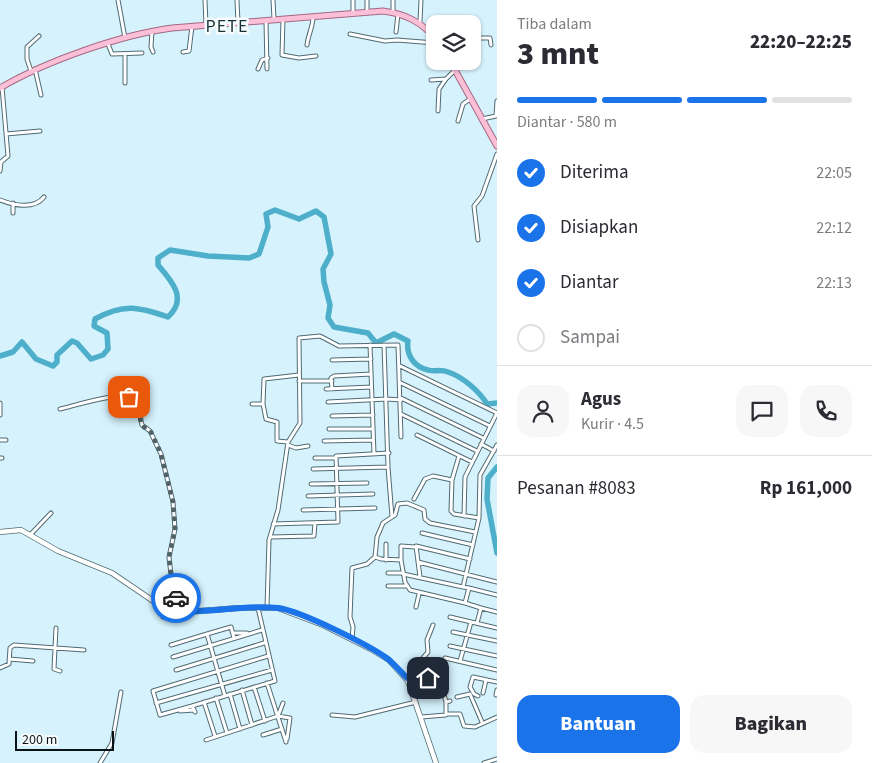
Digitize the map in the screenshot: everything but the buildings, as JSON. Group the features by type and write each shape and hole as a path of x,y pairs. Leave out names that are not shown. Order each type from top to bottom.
{"main road":[{"path":"1,87 33,70 152,30 367,12 396,13 420,22 426,28"},
{"path":"455,70 497,146"}],"street":[{"path":"118,0 125,38"},
{"path":"205,0 206,25"},
{"path":"237,0 238,22"},
{"path":"273,0 274,19"},
{"path":"353,0 353,13"},
{"path":"367,0 367,12"},
{"path":"393,0 396,13 396,32"},
{"path":"420,22 421,0"},
{"path":"307,45 309,34 313,28 313,16"},
{"path":"283,18 282,55 299,58 316,56"},
{"path":"266,20 267,69"},
{"path":"183,52 189,51 192,26"},
{"path":"152,30 151,47 153,52"},
{"path":"350,34 385,41 426,42"},
{"path":"39,36 27,47 27,59 33,70 41,95"},
{"path":"481,38 490,38 491,45"},
{"path":"108,44 111,53 142,52"},
{"path":"124,83 125,54"},
{"path":"258,68 262,60 268,58"},
{"path":"438,111 440,89 451,70"},
{"path":"431,80 446,79"},
{"path":"0,171 1,162 8,156 1,87"},
{"path":"458,121 463,104 470,99"},
{"path":"482,119 496,116 497,101"},
{"path":"6,134 40,131"},
{"path":"478,240 474,206 482,196 497,154"},
{"path":"0,200 32,205 40,202 44,197"},
{"path":"13,203 13,213"},
{"path":"267,608 270,538 288,444 300,423 300,337 320,336 339,346 398,346 401,437"},
{"path":"370,345 374,454"},
{"path":"384,345 388,467 392,517"},
{"path":"332,360 371,359"},
{"path":"400,366 497,413 465,477 464,516"},
{"path":"332,389 334,376 371,374"},
{"path":"299,375 264,379 263,404 266,419 277,422 277,441 296,448 308,446"},
{"path":"299,381 332,381"},
{"path":"400,383 490,426"},
{"path":"326,389 372,387"},
{"path":"60,409 116,396 129,397 136,402 142,426 150,430 161,454 173,502 175,529 169,557 172,583 176,587 175,611"},
{"path":"328,402 401,399 483,438"},
{"path":"0,403 0,415"},
{"path":"252,404 263,404"},
{"path":"401,414 477,450"},
{"path":"332,416 372,415"},
{"path":"329,429 373,429"},
{"path":"417,434 472,462"},
{"path":"0,440 6,440"},
{"path":"324,441 374,440"},
{"path":"481,444 494,451"},
{"path":"463,587 479,518 480,475 497,445"},
{"path":"315,458 389,453"},
{"path":"459,456 452,480 451,511 464,516 479,518"},
{"path":"273,524 338,522 336,458"},
{"path":"313,470 388,467"},
{"path":"414,499 425,479 433,476 452,480"},
{"path":"311,484 367,483"},
{"path":"308,496 373,494"},
{"path":"352,640 351,570 353,567 370,562 375,557 378,534 384,521 392,517 398,504 406,503 424,510 427,521 475,532"},
{"path":"302,510 375,508"},
{"path":"30,535 51,513"},
{"path":"270,538 314,536 315,523"},
{"path":"0,532 17,530 58,551 112,573 163,608 175,611 267,608 292,612 352,640 389,660 407,678 436,763"},
{"path":"422,533 473,545"},
{"path":"386,544 386,560"},
{"path":"406,586 401,560 401,546 415,547 470,559"},
{"path":"415,547 420,578"},
{"path":"375,557 386,560 401,560"},
{"path":"418,562 497,582"},
{"path":"388,573 403,573 497,595"},
{"path":"388,586 406,586 419,594 465,603 497,612"},
{"path":"465,603 469,588"},
{"path":"416,607 419,594"},
{"path":"163,608 163,617"},
{"path":"258,608 264,643 275,681 272,694"},
{"path":"477,623 481,608"},
{"path":"450,616 497,628"},
{"path":"460,661 471,622"},
{"path":"416,676 422,659 427,653 427,640 433,625"},
{"path":"171,645 231,627 234,638"},
{"path":"56,628 54,670 60,672"},
{"path":"173,657 262,630"},
{"path":"453,632 497,641"},
{"path":"233,633 252,633"},
{"path":"207,634 225,696"},
{"path":"176,670 264,643"},
{"path":"0,668 7,666 10,659 10,648 14,645 84,650"},
{"path":"450,646 497,656"},
{"path":"268,656 155,690 153,692 156,704 160,715 275,681"},
{"path":"445,658 497,670"},
{"path":"10,659 33,661"},
{"path":"156,704 272,670"},
{"path":"407,678 439,676 446,702 446,714"},
{"path":"478,696 474,694 470,687 472,678 497,682"},
{"path":"483,693 486,680"},
{"path":"206,740 278,716 290,718 286,742 278,716 272,694 267,683"},
{"path":"254,687 265,721"},
{"path":"242,690 252,725"},
{"path":"496,695 497,690"},
{"path":"100,763 112,742 121,692"},
{"path":"230,694 240,729"},
{"path":"457,697 470,694 482,722"},
{"path":"216,698 227,733"},
{"path":"446,702 450,701"},
{"path":"204,702 215,736"},
{"path":"332,715 352,717 416,702"},
{"path":"278,716 283,703"},
{"path":"175,712 194,711 192,706"},
{"path":"421,716 460,714 464,726 475,728 482,722 497,717"},
{"path":"263,735 282,729"},
{"path":"484,763 497,759"}],"waterway":[{"path":"0,356 13,352 22,342 36,359 53,366 57,362 57,355 72,341 77,343 91,359 103,355 108,349 107,333 94,326 95,319 123,309 140,309 168,317 174,310 177,304 176,290 158,265 158,258 170,250 208,256 249,258 259,254 268,227 266,214 275,210 299,219 316,211 324,217 331,254 323,269 330,305 328,318 334,327 368,333 376,343 394,334 408,341 410,356 419,366 430,371 445,371 454,374 480,394 487,404 497,403"},
{"path":"497,467 488,478 487,499 497,553"}],"way so far":[{"path":"129,397 136,402 142,426 150,430 161,454 168,477 173,502 175,529 172,537 172,555 169,557 172,583 176,586 176,598"}],"district":[{"name":"PETE","path":"227,26"}],"route":[{"path":"176,598 175,611 186,612 239,608 278,608 285,610 323,625 371,649 389,660 407,678 416,676 428,678"}]}
